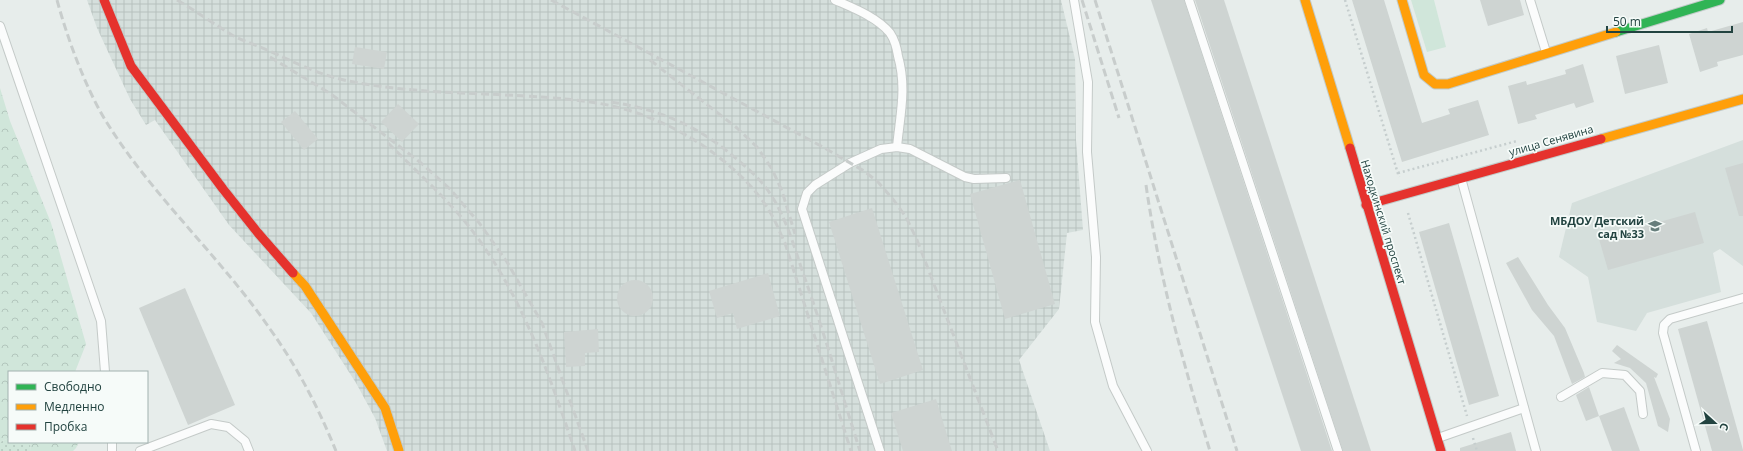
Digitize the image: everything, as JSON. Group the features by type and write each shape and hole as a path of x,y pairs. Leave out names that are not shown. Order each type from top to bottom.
{"street":[{"path":"104,0 131,66 223,189 258,233 304,286 385,408 399,451"},
{"name":"Находкинский проспект","path":"1305,0 1441,451"},
{"path":"1402,0 1424,75 1435,84 1448,84 1546,52 1720,0"},
{"name":"улица Сенявина","path":"1366,205 1743,99"}],"lane":[{"path":"835,0 869,16 890,34 896,48 902,70 904,90 897,147"},
{"path":"1074,0 1088,82 1087,152 1096,257 1095,322 1113,386 1147,451"},
{"path":"1189,0 1338,451"},
{"path":"1530,0 1546,52"},
{"path":"0,26 101,322 105,371"},
{"path":"880,451 802,209 807,193 815,185 856,160 881,149 897,147 910,149 965,177 974,179 1006,178"},
{"path":"1461,178 1536,451"},
{"path":"1696,451 1663,333 1664,325 1670,319 1743,298"},
{"path":"1561,397 1602,373 1625,375 1640,391 1643,414"},
{"path":"1437,439 1524,408"},
{"path":"140,451 211,424 228,428 244,441 248,451"}],"path":[{"path":"1345,0 1477,451"}],"shaded area":[{"path":"87,0 1061,0 1075,59 1076,140 1083,230 1067,233 1059,309 1019,360 1050,451 387,451 375,418 356,383 311,313 229,225 155,120 146,125 130,99 97,28"},
{"name":"МБДОУ Детский сад №33","path":"1743,140 1743,266 1720,249 1713,253 1721,292 1647,313 1636,331 1597,322 1588,277 1559,257 1572,203"}],"green space":[{"path":"1411,0 1434,0 1446,47 1427,52"},
{"path":"0,88 10,121 51,223 86,344 75,371 8,371 8,438 0,442"},
{"path":"8,438 8,443 30,443 31,451 0,451 0,442"},
{"path":"30,443 78,443 73,451 31,451"}],"building":[{"path":"1151,0 1184,0 1332,451 1301,451"},
{"path":"1195,0 1224,0 1371,451 1343,451"},
{"path":"1352,0 1384,0 1422,123 1450,114 1448,109 1478,100 1489,135 1402,162"},
{"path":"1480,0 1520,0 1524,15 1488,26"},
{"path":"1743,22 1743,55 1717,62 1718,66 1700,72 1689,34 1707,28 1708,32"},
{"path":"1659,45 1668,83 1625,94 1616,56"},
{"path":"355,47 387,52 384,69 352,64"},
{"path":"1583,64 1594,102 1576,108 1574,103 1535,115 1537,119 1518,124 1508,86 1526,81 1527,85 1566,74 1565,70"},
{"path":"398,104 419,124 402,142 381,122"},
{"path":"295,111 318,139 304,150 281,122"},
{"path":"1743,163 1743,216 1739,216 1725,168"},
{"path":"1020,180 1055,304 1005,319 970,194"},
{"path":"872,208 923,370 880,384 829,222"},
{"path":"1695,212 1704,243 1608,270 1599,239"},
{"path":"1449,223 1499,396 1469,405 1419,232"},
{"path":"1518,257 1548,305 1565,328 1585,377 1572,384 1554,336 1532,310 1506,263"},
{"path":"768,273 780,316 737,329 733,313 717,318 709,291"},
{"path":"639,280 648,285 652,291 652,305 648,311 639,316 631,316 622,311 618,305 617,294 622,285 628,281"},
{"path":"185,288 235,405 188,425 139,308"},
{"path":"1707,321 1743,451 1712,451 1678,329"},
{"path":"598,329 599,352 585,353 585,366 566,367 564,332"},
{"path":"1617,345 1658,374 1656,378 1654,377 1670,419 1668,432 1658,426 1646,383 1630,368 1614,363 1621,359 1612,351"},
{"path":"1589,387 1599,416 1586,421 1576,395"},
{"path":"936,399 952,451 903,451 891,413"},
{"path":"1624,407 1640,451 1612,451 1599,416"},
{"path":"1511,432 1516,451 1460,451 1460,448"}],"railway":[{"path":"57,0 77,60 104,118 143,173 229,276 270,329 290,358 307,388 336,451"},
{"path":"177,0 236,37 305,67 344,80 375,86 438,92 534,96 597,103 629,110 660,122 703,146 724,161 746,181 765,204 774,220 785,243 851,451"},
{"path":"551,0 821,146 864,171 878,182 906,217 917,240 998,451"},
{"path":"1082,0 1119,118"},
{"path":"1095,0 1237,451"},
{"path":"270,57 331,94 421,163 450,189 480,224 507,262 542,323 588,451"},
{"path":"650,60 737,128 757,147 772,169 782,191 795,234"},
{"path":"611,102 630,105 664,115 695,130 711,139 753,173 768,190 781,213 793,243 860,451"},
{"path":"388,143 465,221 507,284 521,310 545,365 575,451"},
{"path":"1146,185 1151,219 1165,286 1190,385 1210,451"}],"traffic: fast":[{"path":"1616,32 1720,0"}],"traffic: slow":[{"path":"1305,0 1350,148"},
{"path":"1402,0 1424,75 1435,84 1448,84 1616,32"},
{"path":"1601,139 1743,99"},
{"path":"293,273 305,286 385,408 399,451"}],"traffic: jam":[{"path":"104,0 131,66 223,189 258,233 293,273"},
{"path":"1366,205 1601,139"},
{"path":"1350,148 1441,451"}],"place":[{"name":"МБДОУ Детский сад №33","path":"1655,226"}]}
